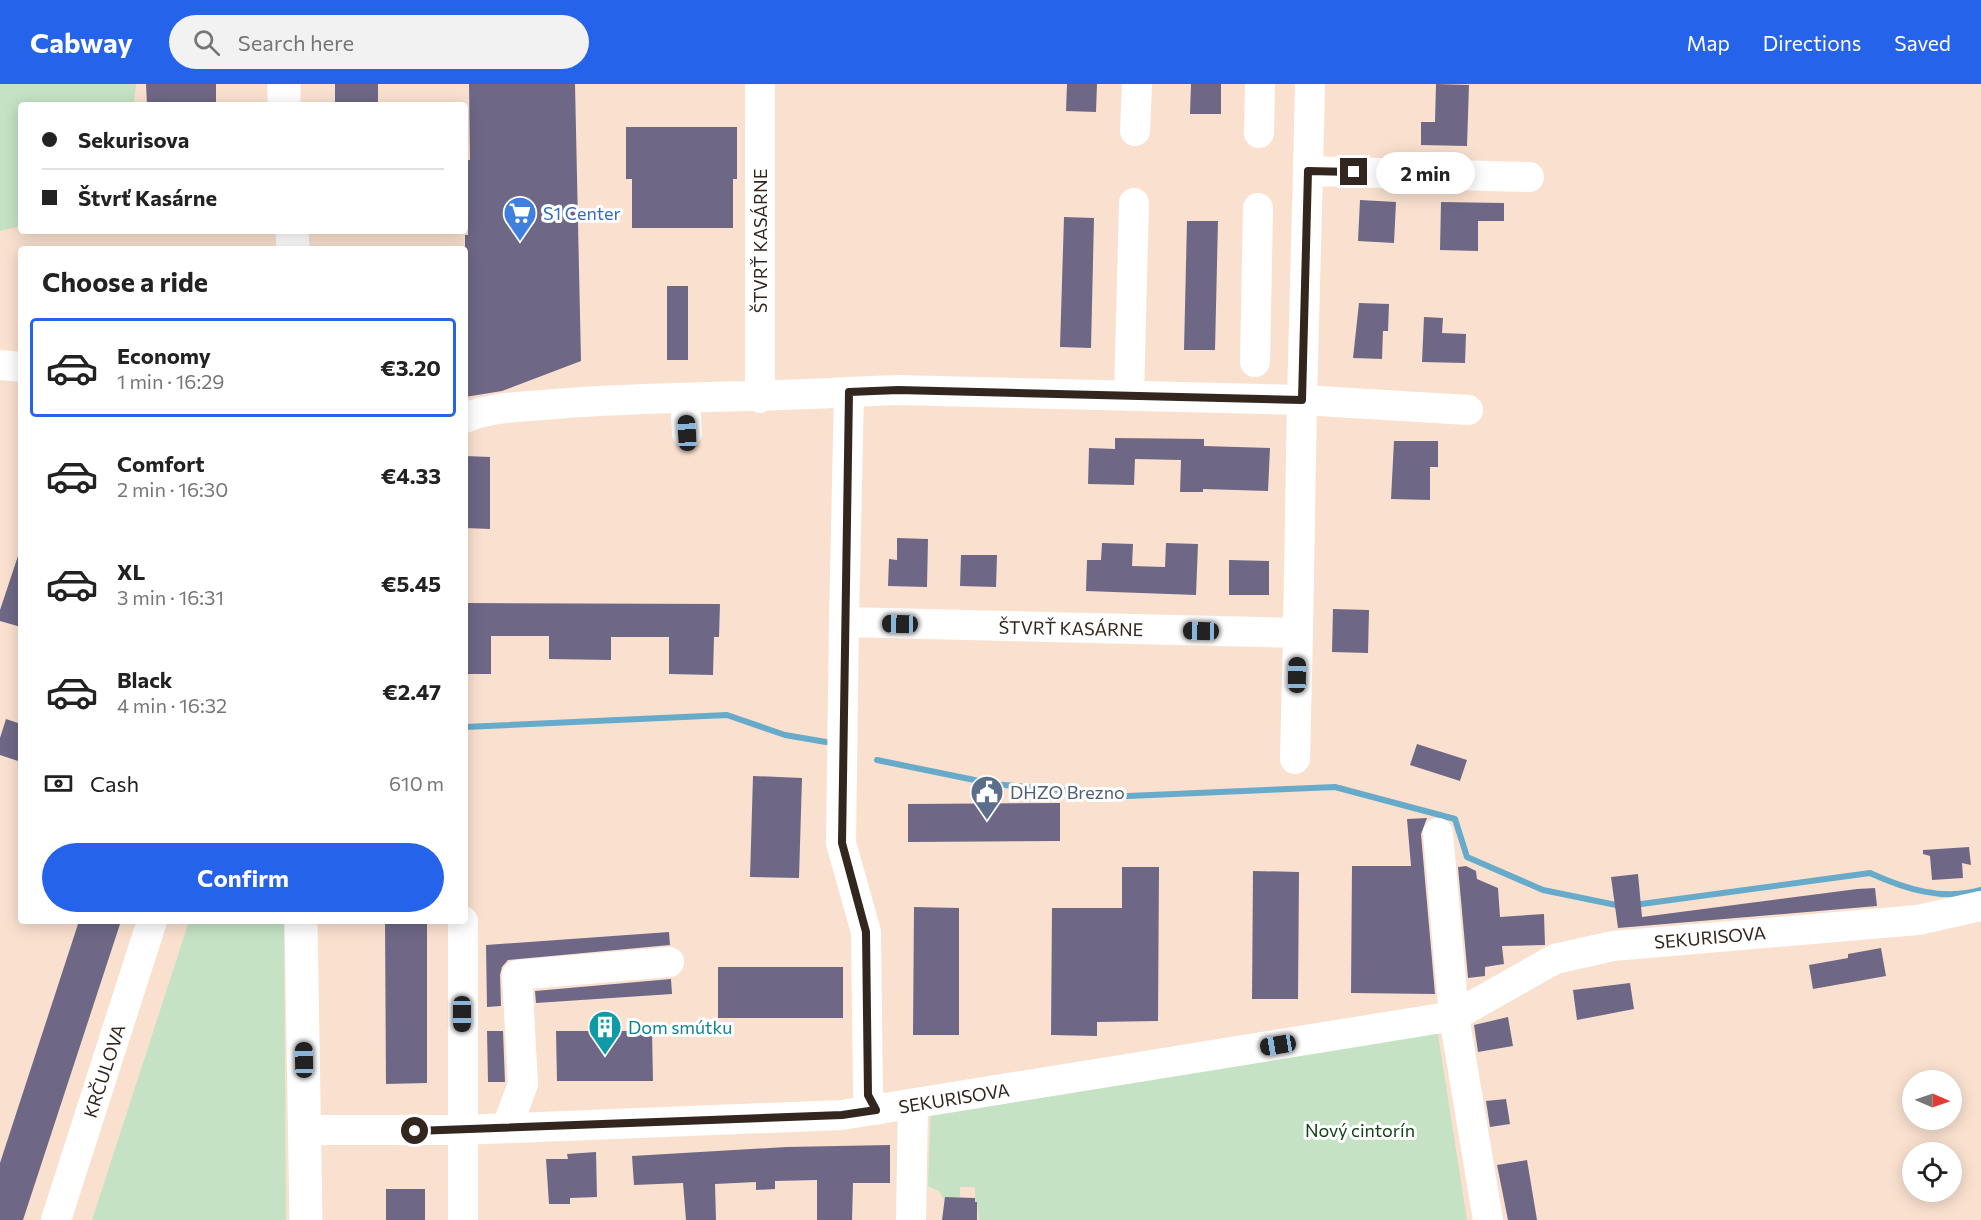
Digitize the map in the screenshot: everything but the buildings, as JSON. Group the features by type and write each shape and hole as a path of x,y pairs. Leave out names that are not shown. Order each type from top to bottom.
{"main road":[{"path":"284,84 284,102"},
{"path":"301,924 306,1220"}],"street":[{"name":"ŠTVRŤ KASÁRNE","path":"760,84 760,398"},
{"path":"1135,131 1137,84"},
{"path":"1258,133 1260,84"},
{"path":"1295,759 1310,84"},
{"path":"1308,171 1529,177"},
{"path":"1129,396 1134,203"},
{"path":"1255,362 1258,208"},
{"path":"1256,284 1305,285"},
{"path":"0,366 18,368"},
{"path":"468,417 501,409 595,401 760,398 898,390 1302,400 1468,410"},
{"path":"849,392 842,843 866,932 868,1095 876,1110"},
{"path":"685,399 687,433"},
{"name":"ŠTVRŤ KASÁRNE","path":"844,622 1298,633"},
{"path":"1438,833 1454,1016 1488,1220"},
{"name":"SEKURISOVA","path":"305,1130 462,1130 842,1115 1454,1016 1555,959 1613,946 1918,920 1981,906"},
{"name":"KRČULOVA","path":"56,1220 151,924"},
{"path":"463,924 463,1220"},
{"path":"507,1127 523,1084 517,975 669,962"},
{"path":"911,1220 913,1105"}],"green space":[{"path":"0,84 136,84 134,102 18,102 18,227 0,231"},
{"path":"188,924 284,924 286,1220 92,1220"},
{"name":"Nový cintorín","path":"1437,1028 1467,1220 979,1220 975,1202 975,1187 960,1187 960,1197 945,1197 945,1202 939,1191 928,1186 931,1103"}],"waterway":[{"path":"468,727 727,715 785,735 826,742"},
{"path":"877,760 994,784 1128,796 1335,787 1455,819 1467,857 1543,890 1621,906"},
{"path":"1634,905 1870,873 1924,892 1953,894 1981,890"}],"place":[{"name":"S1 Center","path":"520,242"},
{"name":"DHZO Brezno","path":"987,821"},
{"name":"Dom smútku","path":"605,1056"}],"route":[{"path":"415,1131 842,1115 876,1110 868,1095 866,932 842,843 849,392 898,390 1302,400 1308,171 1354,172"}]}
